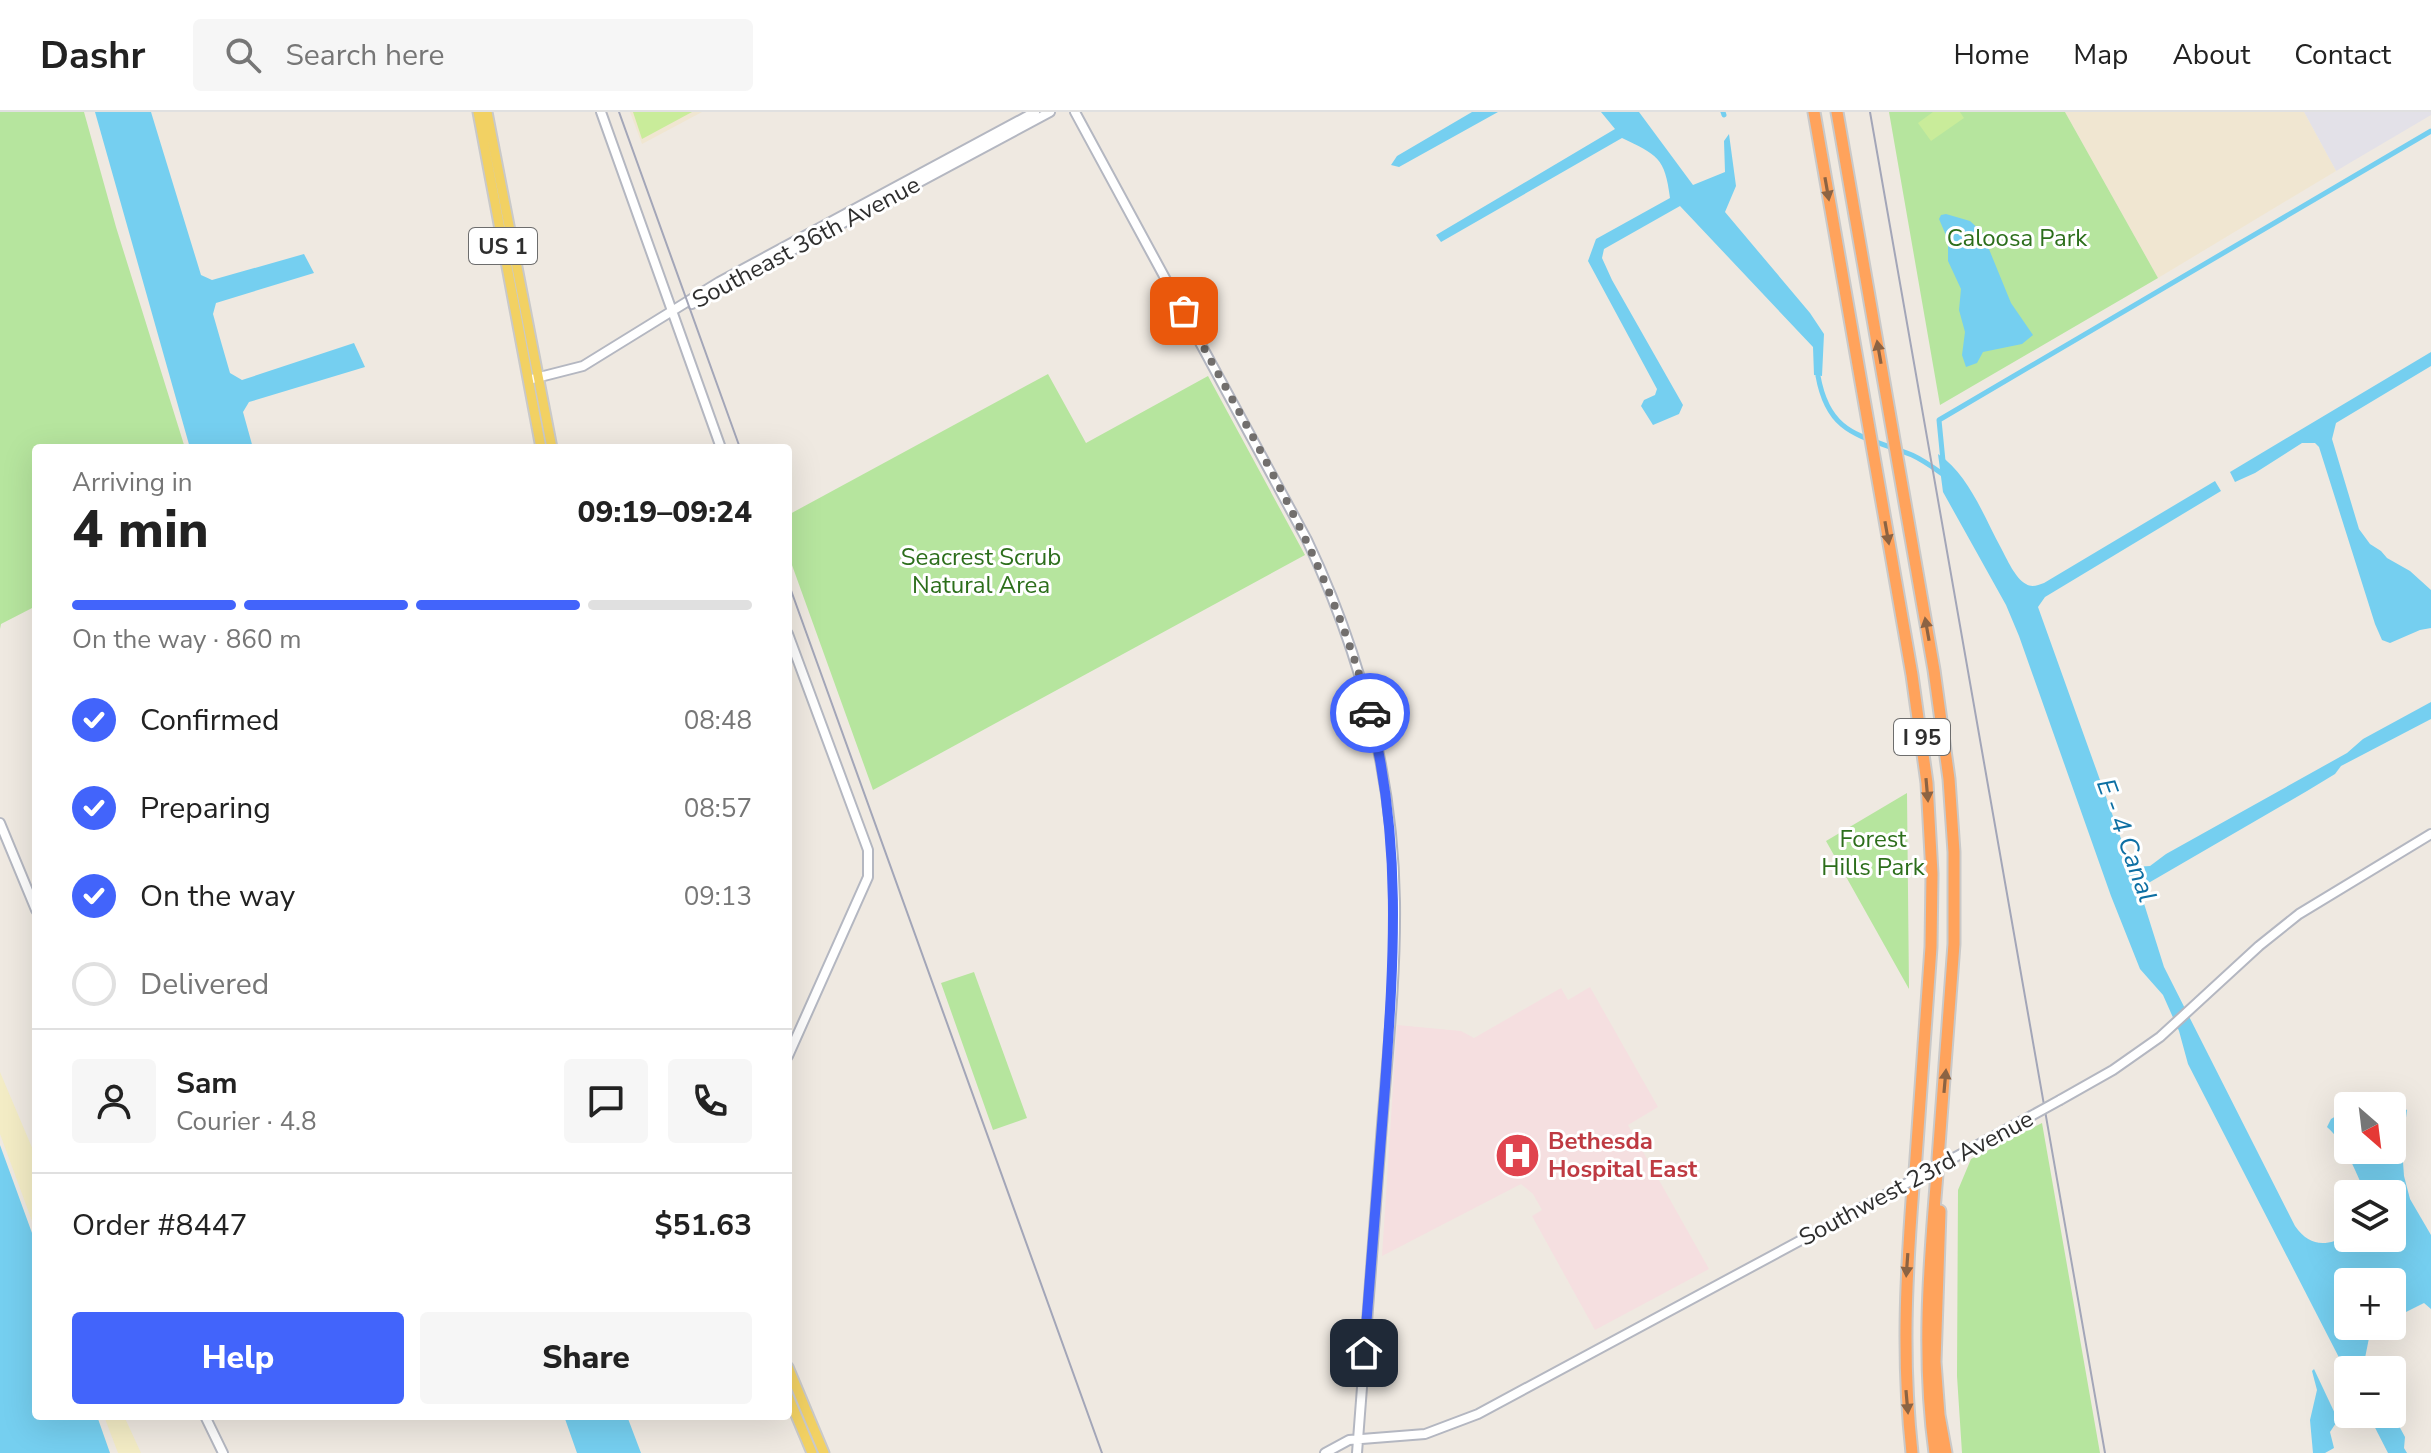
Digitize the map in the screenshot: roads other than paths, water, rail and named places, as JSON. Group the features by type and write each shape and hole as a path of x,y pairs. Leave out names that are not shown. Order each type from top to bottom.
{"highway":[{"name":"I 95","path":"1814,112 1921,729 1930,820 1931,965 1915,1172"},
{"name":"I 95","path":"1837,112 1943,724 1953,834 1953,980 1938,1159"},
{"path":"1935,1453 1929,1398 1927,1326 1937,1175 1941,1227 1935,1362 1946,1453"},
{"path":"1912,1453 1906,1401 1904,1329 1913,1187"}],"main road":[{"name":"US 1","path":"478,112 494,195 509,229 541,444"},
{"name":"US 1","path":"487,112 501,208 533,379 551,444"},
{"path":"792,1377 824,1453"},
{"path":"792,1405 812,1450"}],"street":[{"path":"601,112 720,444"},
{"name":"Southeast 36th Avenue","path":"672,310 1035,112"},
{"name":"Southeast 36th Avenue","path":"672,310 716,293 1050,112"},
{"path":"1075,112 1307,540 1344,629 1375,737 1391,837 1395,937 1357,1453"},
{"path":"533,379 583,366 672,310"},
{"path":"792,645 868,850 870,864 858,901 792,1047"},
{"path":"0,823 32,900"},
{"name":"Southwest 23rd Avenue","path":"1325,1453 1349,1440 1425,1434 1478,1414 2060,1100 2113,1070 2170,1029 2259,946 2299,914 2431,834"},
{"path":"207,1420 223,1453"}],"water":[{"path":"95,112 151,112 201,275 212,280 304,254 314,273 216,303 213,314 230,373 242,380 354,343 365,367 249,402 243,412 252,444 189,444"},
{"path":"1472,112 1498,112 1399,167 1391,165 1397,156"},
{"path":"1601,112 1639,112 1693,185 1725,172 1724,141 1729,134 1736,186 1725,212 1824,334 1822,376 1814,375 1813,347 1680,206 1604,249 1602,258 1683,405 1679,414 1653,425 1641,406 1644,400 1655,395 1657,389 1588,261 1596,239 1670,198 1662,165 1644,149 1622,138 1441,242 1436,235 1615,129"},
{"path":"1946,214 1970,221 1982,232 2011,303 2033,335 2022,344 1983,352 1977,363 1966,367 1962,355 1965,332 1959,310 1961,289 1948,261 1948,240 1939,219"},
{"path":"2431,352 2431,366 2336,423 2332,439 2359,529 2370,544 2410,571 2431,590 2431,628 2390,643 2382,640 2375,624 2319,447 2315,443 2302,443 2235,482 2230,472"},
{"path":"1938,454 1967,484 2012,568 2022,581 2035,586 2215,481 2221,491 2045,597 2038,607 2129,861 2134,867 2150,866 2431,702 2431,719 2341,766 2335,774 2307,791 2145,885 2141,894 2164,967 2295,1226 2313,1241 2334,1242 2334,1252 2406,1252 2406,1184 2410,1199 2431,1235 2431,1309 2424,1303 2406,1312 2406,1268 2334,1268 2334,1340 2369,1340 2365,1356 2338,1356 2188,1064 2179,1031 2163,995 2140,969 2019,636 2006,605 1943,492"},
{"path":"2334,1117 2334,1134 2327,1127"},
{"path":"0,1145 32,1233 32,1420 98,1420 110,1453 0,1453"},
{"path":"2352,1164 2403,1164 2405,1180 2359,1180"},
{"path":"2314,1369 2334,1412 2334,1426 2330,1432 2334,1448 2325,1453 2313,1453 2310,1420 2317,1390"},
{"path":"565,1420 629,1420 641,1453 577,1453"},
{"path":"2375,1428 2400,1428 2405,1437 2407,1453 2388,1453"}],"waterway":[{"path":"1943,461 1939,420 2431,131"},
{"name":"E - 4 Canal","path":"1818,376 1830,411 1840,423 1864,437 1916,457 1944,475"}],"railway":[{"path":"619,112 739,444"},
{"path":"1870,112 2105,1453"},
{"path":"792,593 1102,1453"}],"place":[{"name":"Bethesda Hospital East","path":"1517,1155"}],"park label":[{"name":"Caloosa Park","path":"2017,238"},
{"name":"Seacrest Scrub Natural Area","path":"981,571"},
{"name":"Forest Hills Park","path":"1873,853"}]}
